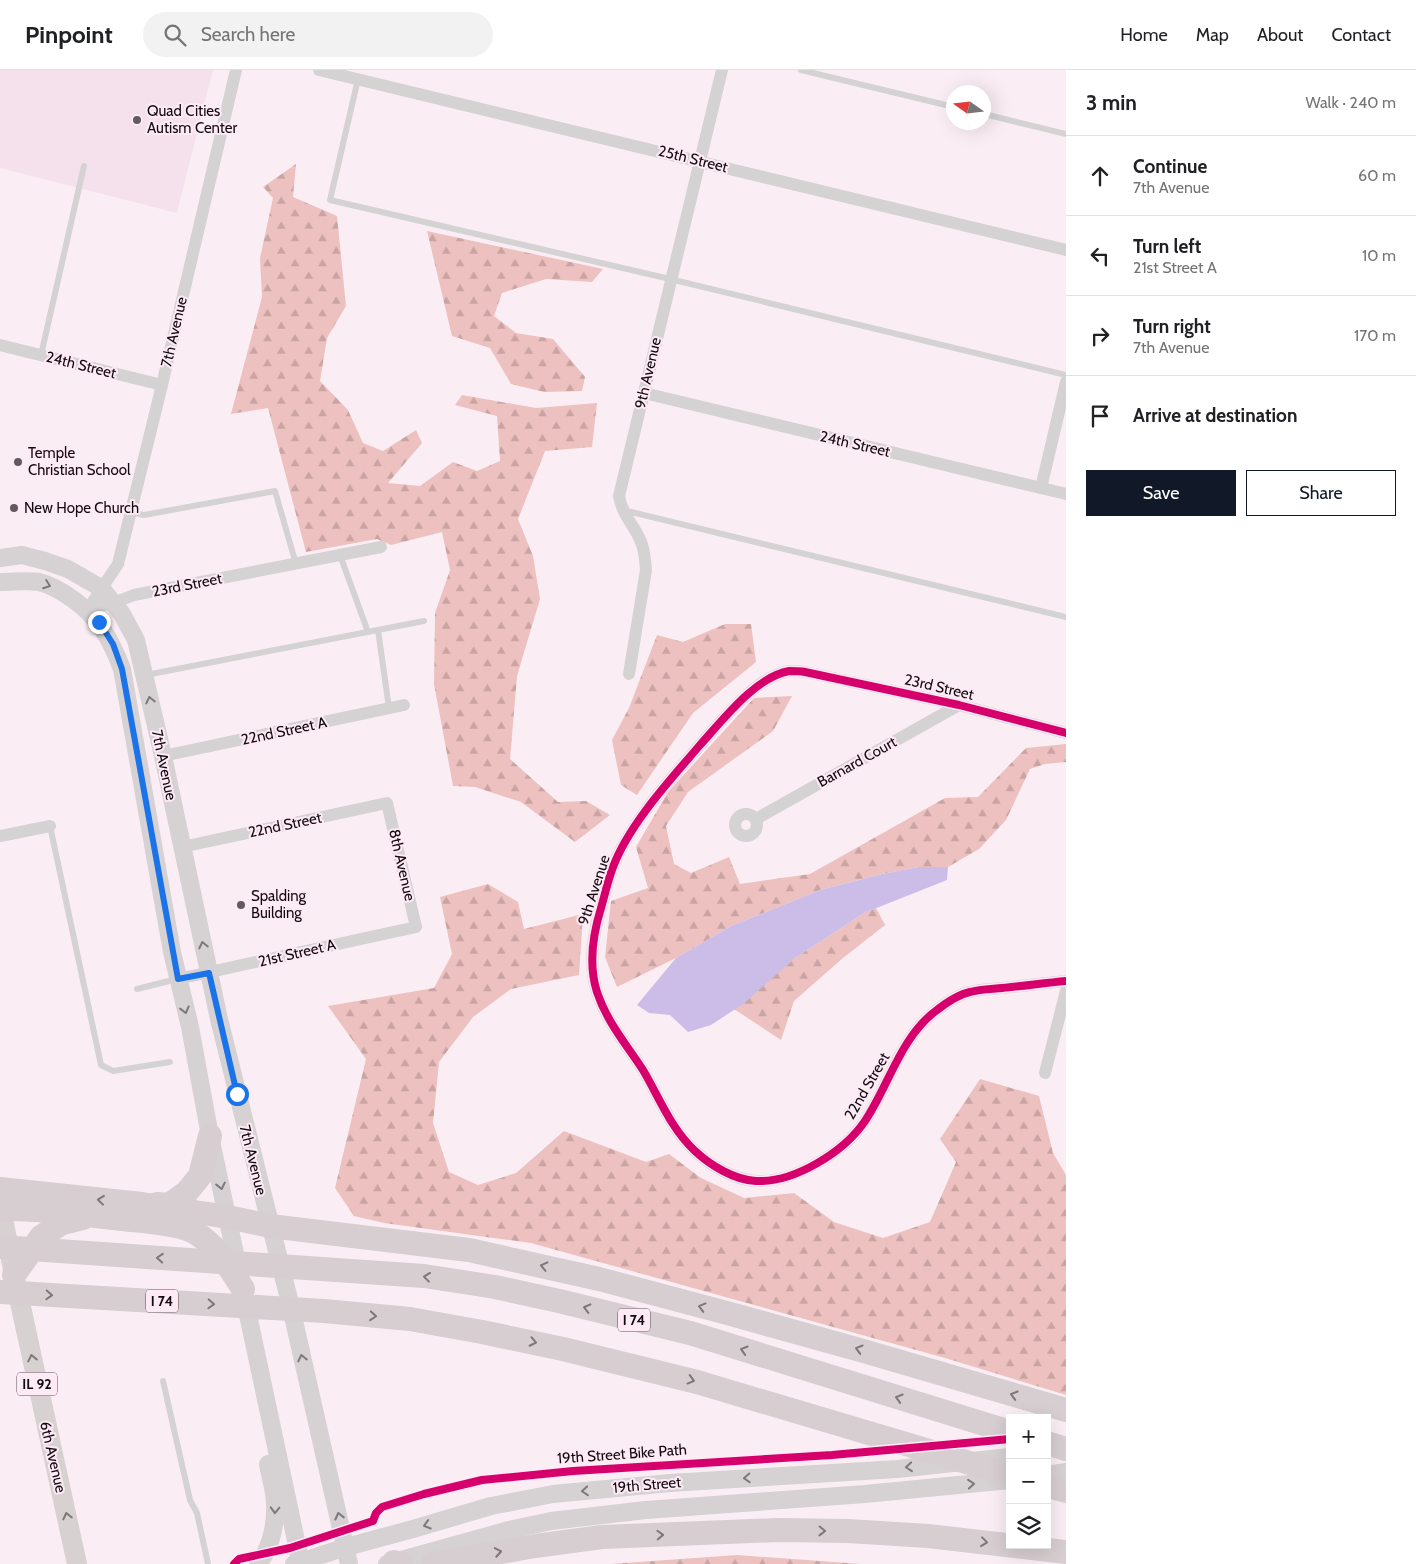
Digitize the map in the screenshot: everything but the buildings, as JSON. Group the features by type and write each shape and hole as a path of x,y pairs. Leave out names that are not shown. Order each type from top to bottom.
{"highway":[{"path":"0,1203 169,1205 187,1192 200,1176 210,1136"},
{"path":"0,1203 38,1210 160,1223 192,1231 208,1242 224,1258 243,1289"},
{"path":"142,1204 228,1217 270,1226 468,1250 535,1264 841,1344 1064,1410"},
{"path":"7,1283 41,1237 60,1224 90,1216"},
{"name":"I 74","path":"0,1246 424,1276 495,1287 690,1334 1006,1431"},
{"name":"I 74","path":"7,1283 324,1311 410,1320 482,1332 563,1349 697,1382 1006,1474"},
{"path":"1051,1444 1066,1447"},
{"path":"1051,1487 1066,1491"},
{"path":"433,1564 535,1546 602,1537 778,1530 928,1536 1066,1552"}],"main road":[{"path":"0,552 45,561 68,570 101,588"},
{"path":"0,558 22,555"},
{"path":"0,582 39,582 61,590 88,609"},
{"name":"7th Avenue","path":"101,588 122,614 136,640 163,756 209,973 237,1094 290,1303 349,1564"},
{"name":"7th Avenue","path":"88,609 113,644 122,669 178,979 190,1027 210,1136 272,1427 298,1563"},
{"name":"6th Avenue","path":"0,1203 7,1283 77,1564"},
{"path":"258,1564 268,1550 274,1520 275,1503 266,1454 272,1427"},
{"path":"1051,1449 1066,1447"},
{"name":"19th Street","path":"298,1563 346,1547 491,1506 553,1494 670,1482 897,1468 1006,1457"},
{"path":"1051,1474 1066,1472"},
{"name":"19th Street","path":"394,1563 509,1530 551,1521 646,1510 875,1493 1006,1480"}],"street":[{"name":"7th Avenue","path":"88,609 118,564 236,70"},
{"name":"25th Street","path":"319,70 700,160 1066,250"},
{"name":"9th Avenue","path":"622,510 619,496 622,480 722,70"},
{"name":"24th Street","path":"0,345 162,385"},
{"path":"1041,488 1066,382"},
{"name":"24th Street","path":"644,393 1066,494"},
{"path":"622,510 637,533 645,555 646,570 629,674"},
{"name":"23rd Street","path":"88,609 113,603 134,595 381,547"},
{"name":"9th Avenue","path":"672,1122 646,1075 609,1021 596,990 592,952 594,929 613,865 627,839 649,807 736,704 758,686 777,675 790,671 805,672"},
{"name":"23rd Street","path":"805,672 959,705 1066,733"},
{"name":"22nd Street A","path":"163,756 404,705"},
{"name":"Barnard Court","path":"756,819 959,705"},
{"name":"22nd Street","path":"182,847 388,803"},
{"name":"8th Avenue","path":"388,803 416,927"},
{"path":"0,836 50,826"},
{"name":"21st Street A","path":"178,979 416,927"},
{"name":"22nd Street","path":"672,1122 693,1150 715,1168 754,1181 777,1180 797,1173 834,1151 850,1138 864,1122 906,1044 920,1026 937,1010 968,992 1066,981"},
{"path":"1045,1073 1066,991"}],"lane":[{"path":"801,70 946,105"},
{"path":"358,79 330,200 1066,374"},
{"path":"991,116 1066,134"},
{"path":"40,356 84,166"},
{"path":"131,512 144,515 275,491 296,564"},
{"path":"622,510 1066,616"},
{"path":"340,555 368,632"},
{"path":"145,676 424,622"},
{"path":"378,630 390,708"},
{"path":"50,826 101,1064 113,1071 170,1062"},
{"path":"137,988 178,979"},
{"path":"163,1381 190,1500 198,1513 208,1564"}],"shaded area":[{"path":"0,70 213,70 177,213 0,168"},
{"path":"919,867 948,867 947,880 864,913 795,958 743,1004 711,1025 688,1032 670,1015 649,1013 637,1005 676,958 731,926 820,890 882,874"}],"green space":[{"path":"296,164 293,197 337,216 346,306 327,338 320,381 348,410 363,443 383,451 416,430 422,443 388,483 420,486 453,462 477,471 500,461 497,416 455,405 462,395 536,408 597,403 592,447 545,451 518,519 533,556 540,599 517,676 510,759 558,802 586,801 610,815 575,842 521,802 475,787 453,786 434,684 435,613 450,570 442,532 391,545 377,539 306,552 268,408 231,414 262,297 260,258 273,198 263,187"},
{"path":"427,231 603,269 592,282 546,279 502,293 494,316 516,333 553,339 585,377 582,391 544,392 511,384 490,348 452,336"},
{"path":"725,624 751,624 756,662 693,713 637,795 621,785 612,740 629,708 657,635 683,642"},
{"path":"792,696 773,731 688,792 666,826 674,864 691,873 729,857 740,884 810,874 945,798 978,797 1026,748 1066,744 1066,762 1045,764 1030,769 1006,820 979,849 948,867 919,867 882,874 820,890 731,926 676,958 617,987 605,957 611,901 648,888 636,847 668,792 754,698"},
{"path":"488,884 518,902 524,929 583,914 579,975 511,989 473,1017 439,1062 433,1123 449,1172 478,1185 516,1173 564,1131 646,1162 669,1154 701,1178 744,1198 794,1193 834,1222 883,1238 930,1222 956,1162 940,1139 980,1079 1039,1096 1053,1153 1066,1175 1066,1395 945,1358 531,1243 384,1223 354,1216 335,1188 366,1059 328,1006 434,988 452,954 440,897"},
{"path":"876,908 885,925 843,958 794,1001 781,1040 734,1009 795,958 864,913"},
{"path":"737,1555 861,1564 610,1564"}],"cycle path":[{"path":"1066,733 959,705 805,672 789,671 776,675 740,701 664,787 629,835 620,851 608,882 596,928 592,960 594,981 606,1013 643,1070 679,1133 695,1151 715,1166 739,1178 756,1181 786,1177 802,1171 831,1154 856,1133 874,1107 896,1062 914,1033 937,1010 949,1002 966,993 978,990 1066,981"},
{"name":"19th Street Bike Path","path":"234,1564 239,1559 290,1548 373,1521 376,1513 382,1507 424,1494 482,1480 573,1471 832,1455 1006,1439"}],"place":[{"name":"Quad Cities Autism Center","path":"137,120"},
{"name":"Temple Christian School","path":"18,462"},
{"name":"New Hope Church","path":"14,508"},
{"name":"Spalding Building","path":"241,905"}],"route":[{"path":"99,622 113,644 122,669 178,979 209,973 237,1094"}]}
